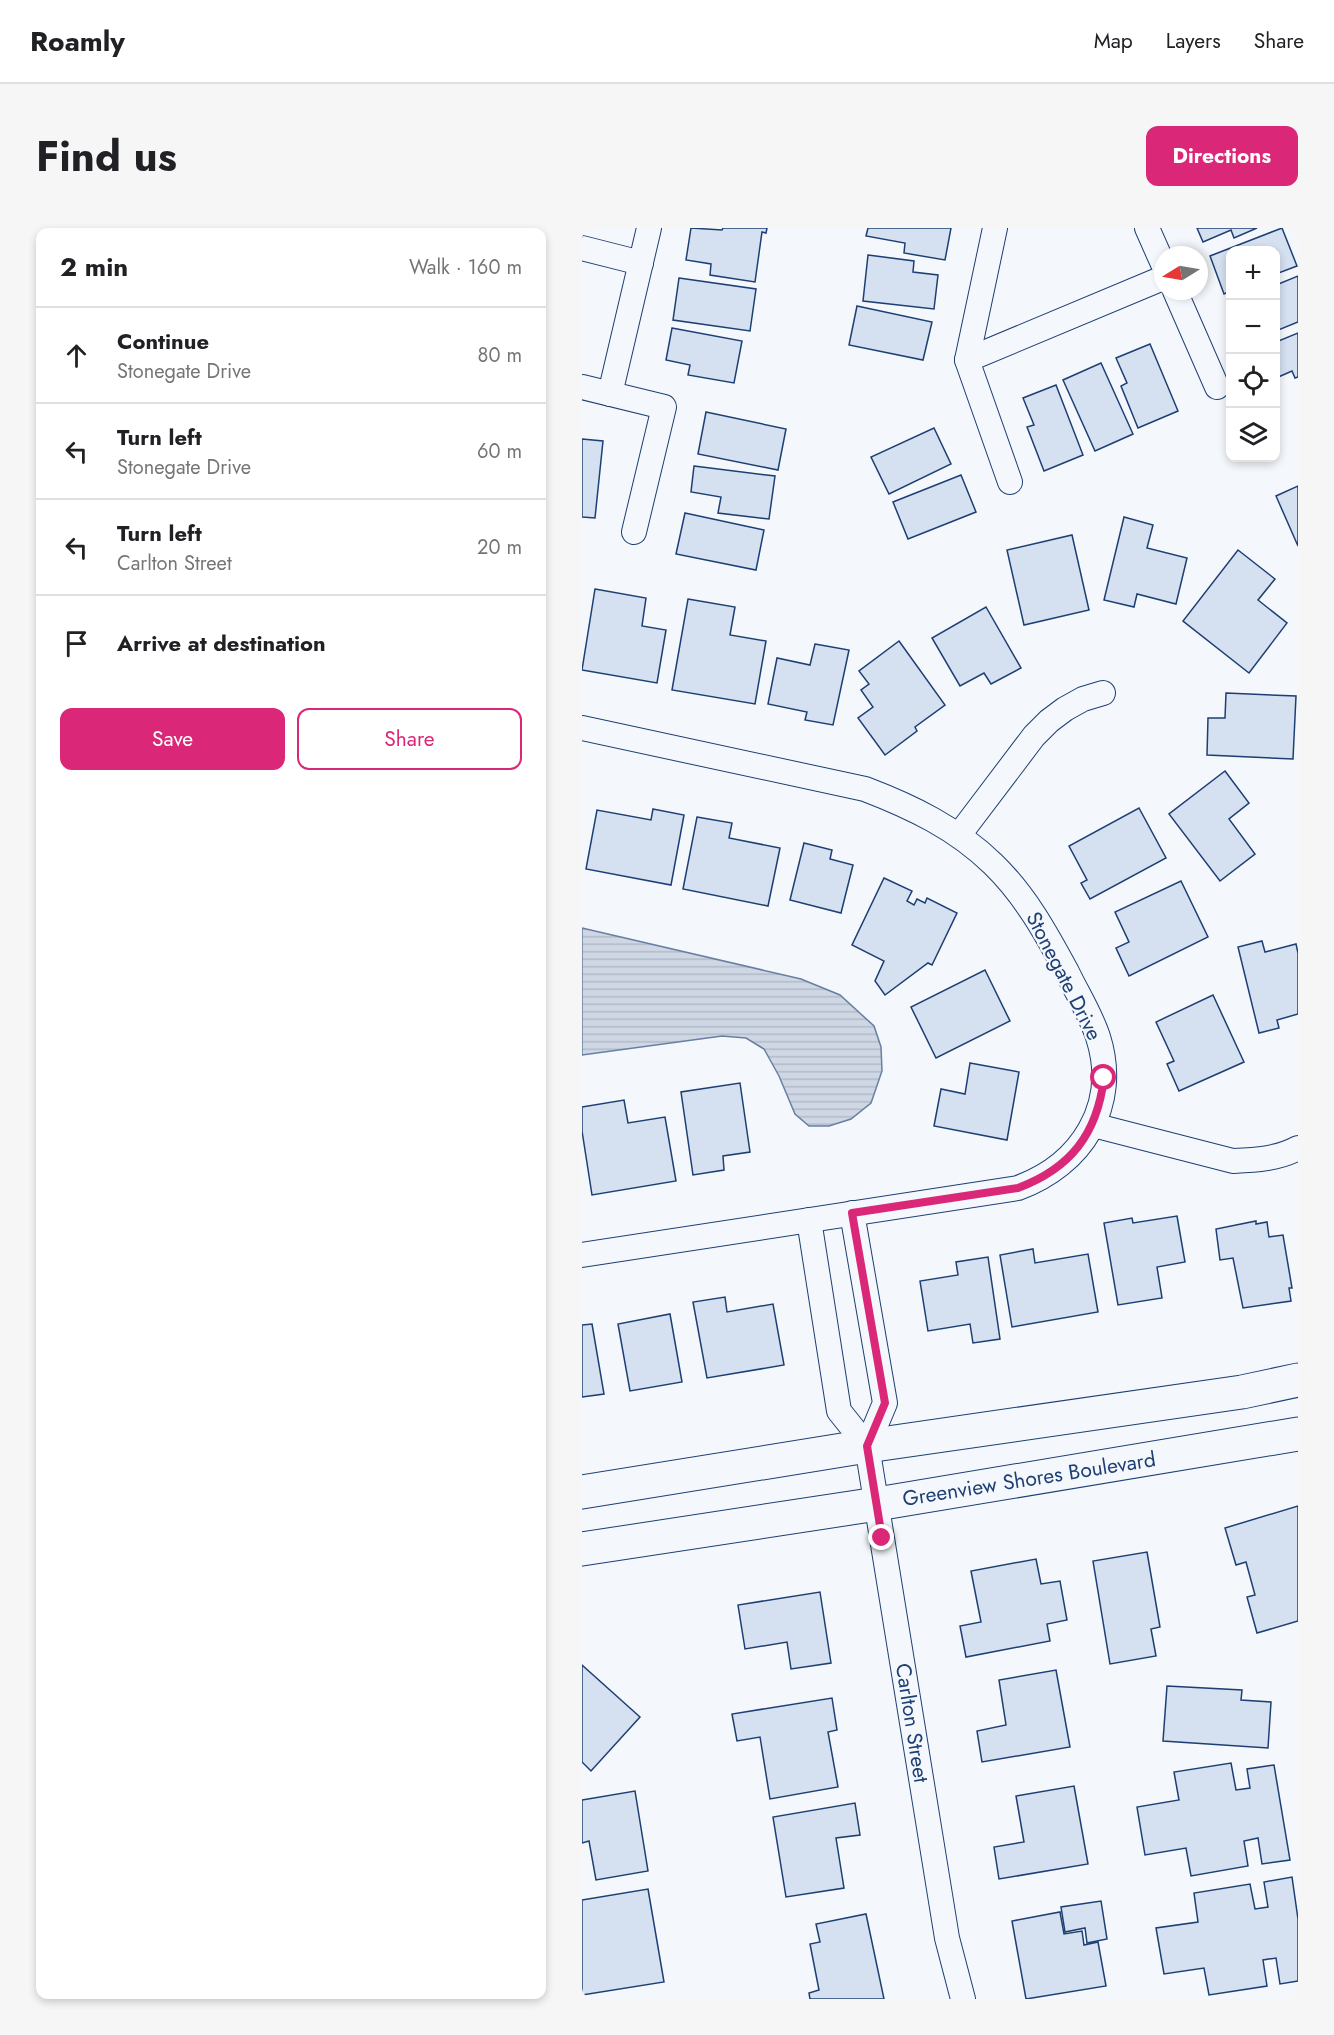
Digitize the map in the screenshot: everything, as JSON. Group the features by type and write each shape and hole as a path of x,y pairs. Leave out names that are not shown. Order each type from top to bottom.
{"street":[{"path":"610,394 650,228"},
{"path":"995,228 967,360 1010,482"},
{"path":"1148,228 1156,246"},
{"path":"582,248 641,263"},
{"path":"967,360 1154,282"},
{"path":"1179,300 1217,387"},
{"path":"582,387 664,407 634,532"},
{"path":"959,835 1034,736 1049,721 1083,699 1103,693"},
{"name":"Stonegate Drive","path":"582,728 865,789 906,805 959,835 993,864 1022,897 1046,934 1098,1037 1103,1058 1104,1078 1093,1125 1083,1141 1054,1171 1027,1185 582,1255"},
{"path":"1093,1125 1233,1161 1274,1157 1298,1148"},
{"path":"852,1213 885,1403 867,1446"},
{"path":"809,1220 839,1411 867,1446"},
{"path":"582,1492 867,1446 1242,1392 1298,1380"},
{"name":"Greenview Shores Boulevard","path":"582,1549 877,1504 1298,1434"},
{"name":"Carlton Street","path":"867,1446 947,1938 963,1999"}],"shaded area":[{"path":"582,928 801,979 840,995 874,1026 881,1047 882,1071 871,1103 851,1119 829,1126 809,1126 795,1114 779,1076 764,1049 746,1038 722,1036 582,1055"}],"building":[{"path":"691,228 722,230 723,228 767,228 766,233 762,232 755,282 710,275 711,264 686,260"},
{"path":"868,228 951,228 945,260 904,253 905,243 866,236"},
{"path":"1197,228 1257,228 1234,238 1231,230 1203,242"},
{"path":"1282,228 1297,266 1280,272 1280,246 1236,246"},
{"path":"1226,250 1226,293 1224,294 1210,256"},
{"path":"868,255 914,261 913,272 938,275 934,309 863,301"},
{"path":"1298,276 1298,322 1280,329 1280,300 1280,283"},
{"path":"679,278 756,289 750,331 673,320"},
{"path":"857,306 932,322 923,360 849,345"},
{"path":"672,328 742,341 734,383 688,375 690,365 666,360"},
{"path":"1298,333 1298,377 1295,378 1292,371 1280,376 1280,340"},
{"path":"1150,344 1178,411 1138,428 1121,386 1127,383 1116,358"},
{"path":"1101,363 1133,434 1095,451 1063,380"},
{"path":"1056,385 1083,455 1044,471 1027,427 1034,425 1023,398"},
{"path":"706,412 786,429 778,470 698,454"},
{"path":"934,428 951,464 889,494 871,457"},
{"path":"582,439 603,441 595,518 582,517"},
{"path":"694,466 775,476 769,519 718,513 721,497 691,492"},
{"path":"961,475 976,512 908,539 893,502"},
{"path":"1298,486 1298,546 1276,496"},
{"path":"685,513 764,530 756,570 676,554"},
{"path":"1124,517 1153,525 1147,548 1187,558 1176,604 1137,594 1134,607 1104,600"},
{"path":"1072,535 1089,610 1024,625 1007,550"},
{"path":"1238,550 1275,579 1258,600 1287,623 1249,673 1183,621"},
{"path":"595,589 646,598 642,626 666,630 657,683 582,670"},
{"path":"688,599 735,607 730,635 766,641 755,704 672,690"},
{"path":"986,607 1021,668 991,684 984,673 960,686 932,638"},
{"path":"899,641 945,705 915,727 917,731 885,755 858,718 873,707 861,690 869,684 859,671"},
{"path":"815,644 849,650 833,725 805,720 807,712 768,704 777,658 810,665"},
{"path":"1226,693 1296,696 1293,759 1207,755 1208,718 1225,718"},
{"path":"1225,771 1249,803 1229,819 1255,854 1220,881 1169,814"},
{"path":"1139,808 1166,858 1090,899 1081,883 1087,880 1069,846"},
{"path":"653,809 684,815 671,885 586,869 597,810 651,820"},
{"path":"697,817 732,823 729,838 780,848 768,906 683,889"},
{"path":"804,843 832,850 830,859 853,865 841,913 790,900"},
{"path":"884,878 912,891 907,901 914,905 917,899 925,903 927,898 957,913 932,965 928,963 885,995 875,981 884,961 852,945"},
{"path":"1181,881 1208,937 1129,976 1116,948 1129,942 1115,912"},
{"path":"1262,941 1265,952 1296,944 1298,1014 1277,1020 1279,1028 1259,1033 1238,947"},
{"path":"985,970 1010,1021 936,1058 911,1007"},
{"path":"1213,995 1244,1062 1179,1091 1167,1064 1174,1061 1156,1022"},
{"path":"970,1063 1019,1072 1007,1140 934,1126 941,1089 965,1094"},
{"path":"740,1083 750,1152 723,1156 724,1170 693,1175 681,1092"},
{"path":"624,1100 628,1123 665,1117 676,1181 592,1195 582,1131 582,1107"},
{"path":"1177,1216 1185,1262 1157,1267 1162,1298 1118,1305 1104,1223 1132,1218 1133,1223"},
{"path":"1256,1221 1256,1224 1267,1222 1269,1237 1283,1235 1292,1288 1289,1288 1291,1301 1243,1308 1233,1258 1220,1260 1216,1229"},
{"path":"1033,1249 1035,1263 1088,1254 1098,1312 1012,1327 1000,1255"},
{"path":"988,1257 1000,1339 973,1343 970,1324 928,1331 920,1281 958,1275 956,1262"},
{"path":"725,1297 727,1312 773,1304 784,1365 707,1378 693,1302"},
{"path":"670,1314 682,1382 630,1391 618,1324"},
{"path":"592,1324 604,1394 582,1397 582,1325"},
{"path":"1298,1506 1298,1621 1257,1633 1247,1597 1255,1595 1246,1562 1236,1565 1225,1528"},
{"path":"1147,1552 1160,1627 1151,1629 1156,1656 1110,1664 1093,1561"},
{"path":"1036,1559 1041,1584 1060,1581 1067,1620 1047,1624 1050,1641 966,1657 960,1626 981,1622 971,1571"},
{"path":"820,1592 831,1663 791,1669 787,1642 745,1649 738,1605"},
{"path":"582,1665 640,1717 591,1771 582,1762"},
{"path":"1056,1670 1070,1747 982,1762 977,1731 1006,1725 999,1680"},
{"path":"1167,1686 1242,1690 1241,1700 1271,1702 1268,1748 1163,1741"},
{"path":"832,1698 837,1730 828,1732 838,1787 770,1799 760,1737 737,1741 732,1714"},
{"path":"1231,1763 1236,1790 1250,1788 1247,1769 1274,1765 1290,1860 1262,1864 1258,1838 1244,1841 1248,1866 1191,1876 1186,1848 1145,1855 1137,1807 1179,1800 1174,1772"},
{"path":"1074,1786 1088,1864 999,1879 994,1847 1024,1842 1016,1796"},
{"path":"635,1791 648,1871 596,1880 589,1841 582,1843 582,1800"},
{"path":"855,1803 860,1835 836,1838 844,1888 786,1897 773,1817"},
{"path":"1292,1877 1298,1919 1298,1981 1280,1984 1276,1958 1263,1960 1267,1986 1209,1995 1204,1968 1164,1974 1156,1928 1198,1922 1194,1893 1250,1884 1255,1909 1268,1907 1264,1882"},
{"path":"648,1889 664,1982 582,1995 582,1900"},
{"path":"1101,1901 1107,1939 1087,1943 1085,1928 1065,1932 1061,1907"},
{"path":"1060,1912 1064,1934 1082,1931 1084,1945 1098,1942 1106,1986 1026,1999 1012,1921"},
{"path":"866,1914 884,1999 810,1999 809,1993 819,1990 810,1944 820,1942 816,1924"}],"route":[{"path":"882,1538 867,1446 885,1403 852,1213 1018,1188 1037,1181 1054,1171 1083,1141 1093,1125 1104,1078"}]}
